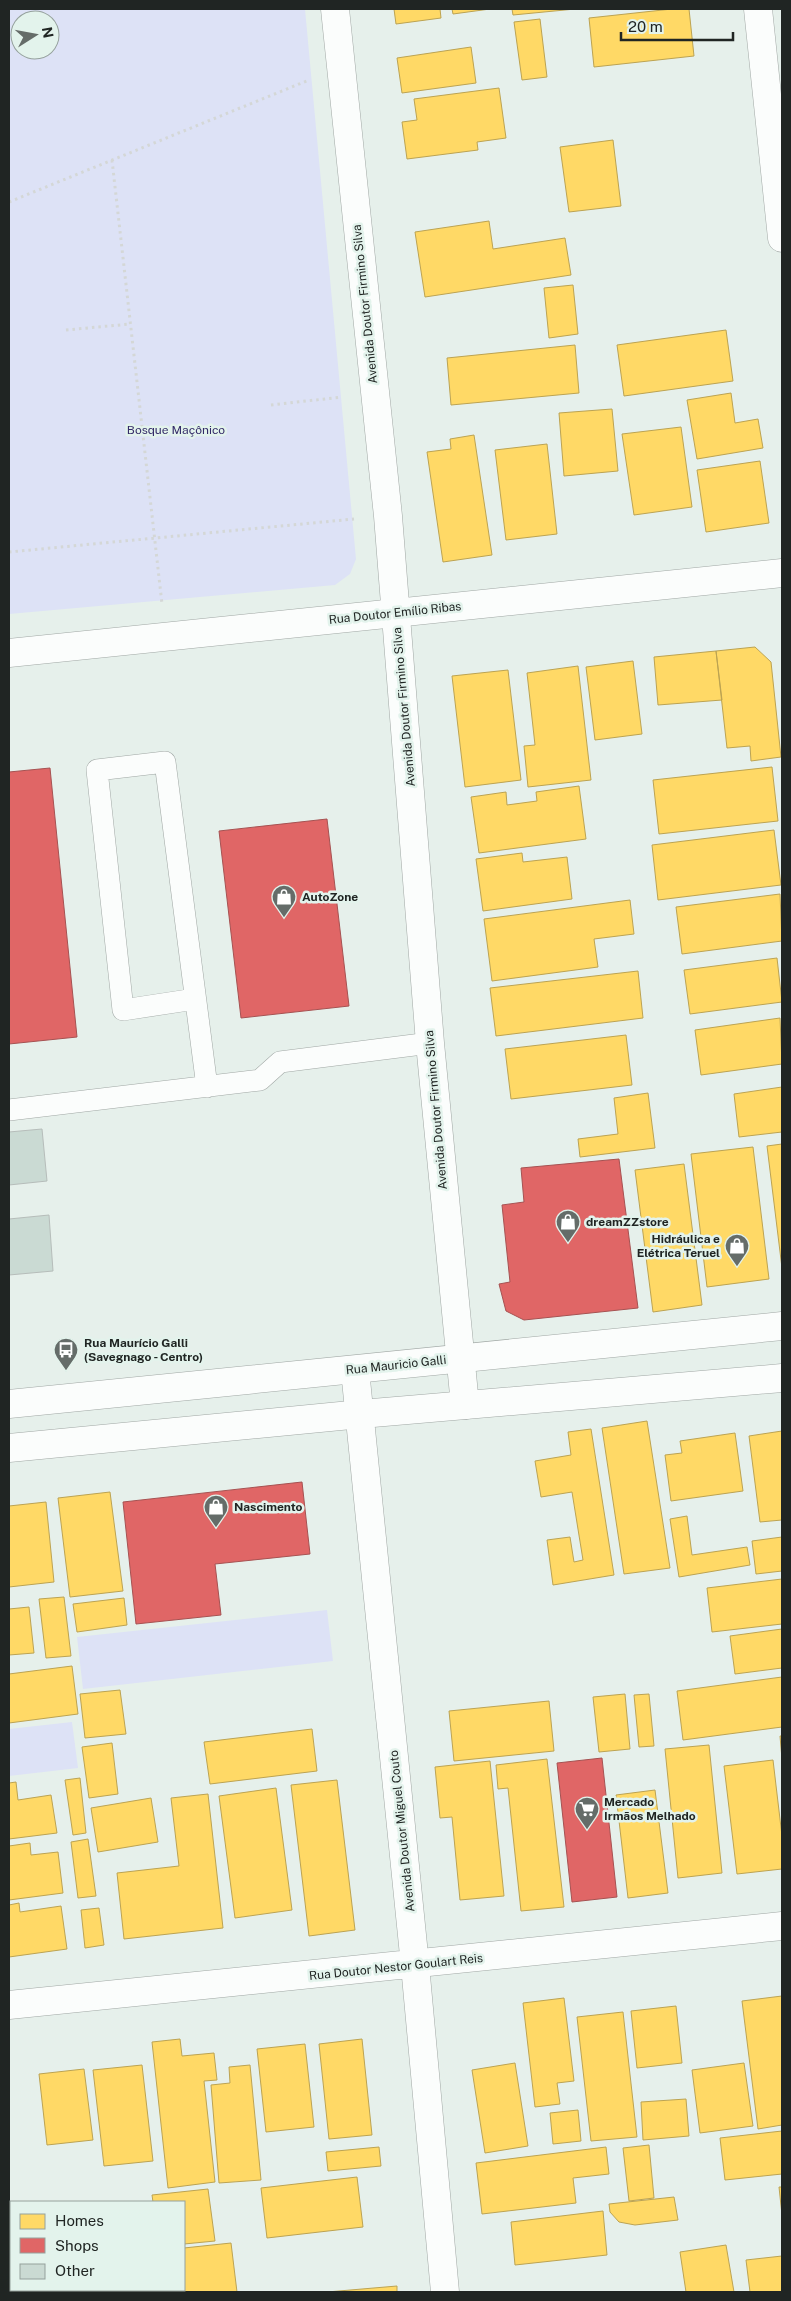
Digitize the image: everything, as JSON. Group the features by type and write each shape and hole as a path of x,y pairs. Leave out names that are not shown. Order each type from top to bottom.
{"street":[{"name":"Avenida Doutor Firmino Silva","path":"335,9 388,516 430,1043 465,1405"},
{"path":"758,9 782,238"},
{"name":"Rua Doutor Emílio Ribas","path":"9,653 782,573"},
{"name":"Rua Mauricio Galli","path":"9,1404 782,1326"},
{"name":"Avenida Doutor Miguel Couto","path":"355,1370 361,1414 415,1965 445,2292"},
{"path":"9,1448 361,1414 782,1378"},
{"name":"Rua Doutor Nestor Goulart Reis","path":"9,2005 782,1926"}],"lane":[{"path":"196,999 123,1010 97,770 165,762 196,999 207,1087"},
{"path":"9,1110 260,1080 280,1062 430,1043"}],"path":[{"path":"9,202 340,67"},
{"path":"112,160 165,638"},
{"path":"66,330 130,324"},
{"path":"271,405 374,394"},
{"path":"9,552 388,516"}],"green space":[{"name":"Bosque Maçônico","path":"9,9 305,9 356,559 350,574 335,585 9,614"},
{"path":"327,1610 333,1661 83,1689 77,1637"},
{"path":"72,1722 78,1768 9,1776 9,1729"}],"building: Homes":[{"path":"394,9 440,9 441,18 396,24"},
{"path":"452,9 490,9 453,14"},
{"path":"512,9 575,9 513,15"},
{"path":"672,9 689,9 694,56 594,67 589,18"},
{"path":"540,19 547,77 522,80 514,22"},
{"path":"471,47 476,83 402,93 397,58"},
{"path":"499,88 506,138 477,142 478,150 407,159 402,122 417,120 414,99"},
{"path":"613,140 621,206 569,212 560,147"},
{"path":"489,221 493,249 565,238 571,275 425,297 415,232"},
{"path":"573,285 578,334 549,338 544,288"},
{"path":"726,330 733,381 624,396 617,345"},
{"path":"575,345 579,393 451,405 447,358"},
{"path":"731,393 735,423 758,419 763,448 697,459 687,400"},
{"path":"612,409 618,471 564,476 559,413"},
{"path":"681,427 692,507 634,515 622,434"},
{"path":"474,435 492,555 443,562 427,452 451,449 450,439"},
{"path":"547,444 557,534 506,540 495,450"},
{"path":"760,461 769,523 706,532 697,470"},
{"path":"755,647 771,662 781,757 751,761 750,746 727,748 716,651"},
{"path":"716,651 722,700 658,705 654,657"},
{"path":"633,661 642,734 595,740 586,667"},
{"path":"578,666 591,780 528,787 524,746 535,745 527,673"},
{"path":"508,670 521,780 465,787 452,676"},
{"path":"772,767 778,821 659,834 653,780"},
{"path":"579,786 586,839 479,853 471,797 506,792 507,805 537,801 536,792"},
{"path":"774,830 781,885 658,900 652,845"},
{"path":"522,853 523,862 567,857 572,899 483,911 476,859"},
{"path":"780,894 782,941 682,954 676,907"},
{"path":"630,900 634,934 594,939 598,967 492,981 484,919"},
{"path":"777,958 782,1002 690,1014 684,970"},
{"path":"638,971 643,1018 496,1036 490,988"},
{"path":"780,1018 782,1064 701,1075 695,1030"},
{"path":"626,1035 632,1085 511,1099 505,1049"},
{"path":"782,1087 782,1132 739,1137 734,1094"},
{"path":"648,1093 655,1148 580,1157 578,1139 618,1134 614,1098"},
{"path":"782,1144 782,1268 767,1146"},
{"path":"753,1147 769,1279 707,1287 691,1154"},
{"path":"684,1164 702,1305 653,1312 635,1170"},
{"path":"647,1421 670,1568 624,1574 602,1428"},
{"path":"591,1429 614,1575 553,1585 547,1540 570,1537 574,1562 583,1560 572,1492 541,1497 535,1461 571,1455 568,1432"},
{"path":"782,1431 782,1520 760,1522 749,1436"},
{"path":"735,1433 743,1491 671,1501 665,1455 682,1453 680,1441"},
{"path":"110,1492 123,1591 70,1597 58,1498"},
{"path":"46,1502 54,1582 9,1587 9,1506"},
{"path":"687,1516 692,1555 747,1547 750,1565 679,1577 670,1519"},
{"path":"782,1537 782,1571 756,1574 752,1541"},
{"path":"782,1579 782,1624 712,1632 707,1588"},
{"path":"64,1597 71,1656 46,1658 39,1599"},
{"path":"124,1598 127,1625 77,1632 73,1604"},
{"path":"29,1607 34,1653 9,1655 9,1609"},
{"path":"782,1629 782,1668 735,1674 730,1636"},
{"path":"72,1666 78,1714 9,1723 9,1674"},
{"path":"782,1677 782,1727 683,1740 677,1691"},
{"path":"120,1690 126,1734 85,1738 80,1694"},
{"path":"625,1694 630,1749 599,1752 593,1697"},
{"path":"649,1694 654,1746 639,1747 634,1695"},
{"path":"549,1701 554,1751 454,1761 449,1711"},
{"path":"312,1729 317,1771 210,1784 204,1742"},
{"path":"780,1736 782,1736 782,1759"},
{"path":"112,1743 118,1794 89,1798 82,1747"},
{"path":"709,1745 722,1873 678,1878 665,1749"},
{"path":"547,1759 564,1907 521,1911 508,1788 498,1789 496,1765"},
{"path":"773,1760 782,1836 782,1869 737,1874 724,1766"},
{"path":"490,1761 504,1896 460,1900 452,1817 440,1818 435,1767"},
{"path":"80,1778 86,1833 73,1835 65,1780"},
{"path":"337,1780 355,1930 309,1936 291,1785"},
{"path":"16,1782 18,1800 51,1795 57,1833 9,1839 9,1783"},
{"path":"276,1788 292,1910 235,1918 219,1796"},
{"path":"655,1790 668,1893 628,1898 616,1795"},
{"path":"208,1794 223,1928 124,1939 117,1873 179,1866 171,1798"},
{"path":"151,1798 158,1842 98,1852 91,1808"},
{"path":"88,1839 96,1896 78,1898 71,1842"},
{"path":"30,1843 31,1855 58,1852 63,1893 9,1900 9,1846"},
{"path":"19,1903 20,1912 61,1906 67,1949 9,1957 9,1905"},
{"path":"99,1908 104,1945 85,1948 81,1910"},
{"path":"782,1996 782,2125 758,2129 742,2001"},
{"path":"564,1998 574,2081 557,2083 560,2104 535,2107 523,2003"},
{"path":"676,2006 682,2063 637,2068 631,2011"},
{"path":"623,2012 637,2137 591,2141 577,2017"},
{"path":"180,2039 182,2056 214,2053 217,2080 204,2081 215,2182 168,2188 152,2042"},
{"path":"362,2039 372,2135 329,2139 319,2044"},
{"path":"305,2044 314,2127 266,2132 257,2049"},
{"path":"515,2063 528,2146 485,2153 472,2070"},
{"path":"744,2063 753,2126 700,2133 692,2070"},
{"path":"142,2065 153,2161 104,2166 93,2070"},
{"path":"250,2065 261,2180 219,2183 211,2085 230,2083 229,2067"},
{"path":"84,2069 93,2140 47,2145 39,2074"},
{"path":"686,2099 689,2136 643,2140 641,2102"},
{"path":"578,2110 581,2141 553,2144 550,2113"},
{"path":"782,2131 782,2174 725,2180 720,2138"},
{"path":"649,2145 654,2198 629,2201 623,2148"},
{"path":"379,2147 381,2166 328,2171 326,2152"},
{"path":"606,2147 609,2174 573,2178 576,2203 482,2214 476,2163"},
{"path":"357,2177 363,2227 267,2238 261,2188"},
{"path":"779,2187 782,2187 782,2215"},
{"path":"208,2189 215,2241 185,2244 185,2201 153,2201 152,2195"},
{"path":"674,2197 678,2220 635,2225 619,2222 610,2212 609,2204"},
{"path":"603,2211 607,2255 515,2265 511,2222"},
{"path":"9,2213 10,2213 10,2252"},
{"path":"231,2243 237,2292 174,2292 185,2291 185,2248"},
{"path":"726,2245 734,2292 686,2292 680,2252"},
{"path":"782,2256 782,2292 750,2292 746,2260"},
{"path":"9,2270 10,2291 112,2291 112,2292 9,2292"},
{"path":"397,2286 397,2292 327,2292"}],"building: Shops":[{"path":"50,768 77,1037 9,1044 9,772"},
{"name":"AutoZone","path":"327,819 349,1006 241,1018 219,831"},
{"name":"dreamZZstore","path":"619,1159 638,1308 524,1320 506,1311 499,1284 510,1282 502,1205 524,1202 521,1168"},
{"name":"Nascimento","path":"302,1482 310,1554 215,1564 221,1615 136,1624 123,1502"},
{"name":"Mercado Irmãos Melhado","path":"602,1758 617,1897 572,1902 557,1763"}],"building: Other":[{"path":"42,1129 47,1181 9,1185 9,1132"},
{"path":"49,1215 53,1271 9,1275 9,1219"}],"place":[{"name":"AutoZone","path":"284,918"},
{"name":"dreamZZstore","path":"568,1243"},
{"name":"Hidráulica e Elétrica Teruel","path":"737,1267"},
{"name":"Rua Maurício Galli (Savegnago - Centro)","path":"66,1371"},
{"name":"Nascimento","path":"216,1528"},
{"name":"Mercado Irmãos Melhado","path":"587,1830"}]}
